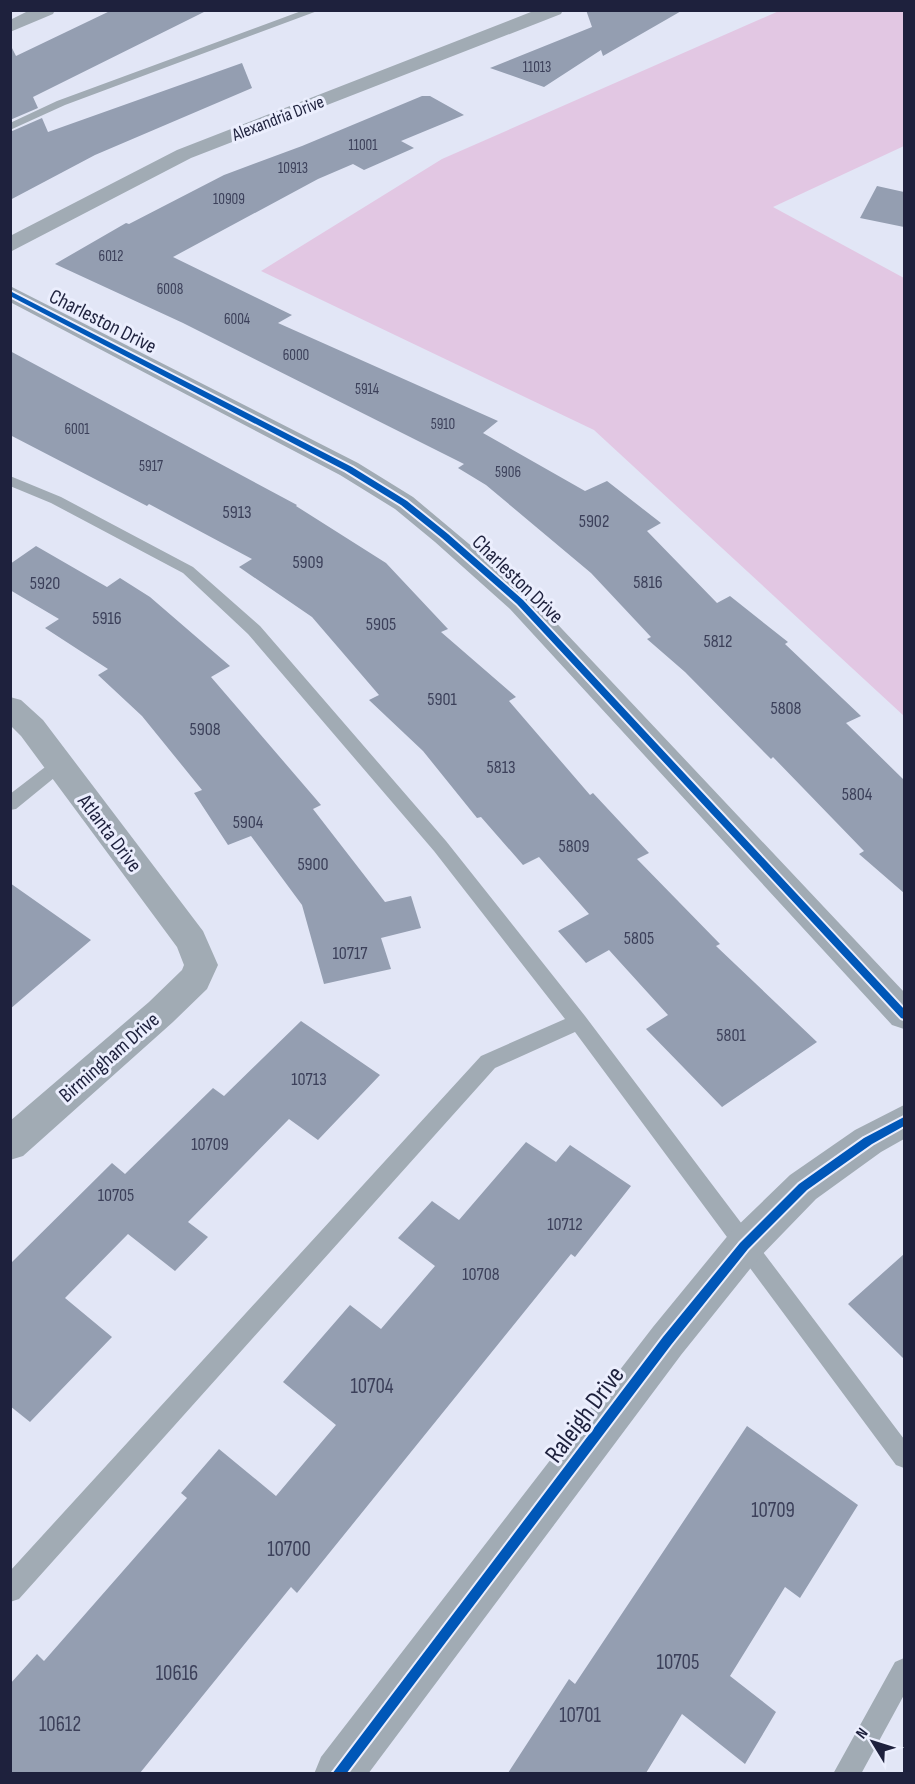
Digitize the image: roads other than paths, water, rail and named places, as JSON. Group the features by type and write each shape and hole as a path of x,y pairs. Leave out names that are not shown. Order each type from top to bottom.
{"street":[{"path":"12,25 46,10"},
{"name":"Alexandria Drive","path":"10,245 184,154 554,10"},
{"name":"Charleston Drive","path":"10,293 349,469 404,503 445,536 520,602 904,1015"},
{"name":"Atlanta Drive","path":"10,707 32,728 191,942 201,965"},
{"name":"Birmingham Drive","path":"10,1144 161,1012 195,979 201,965"},
{"name":"Raleigh Drive","path":"338,1773 659,1350 744,1246 802,1187 868,1141 904,1121"}],"lane":[{"path":"10,127 70,99 315,10"},
{"path":"10,480 56,500 188,570 254,630 440,846 578,1022 904,1457"},
{"path":"10,804 59,765"},
{"path":"10,1590 488,1062 578,1022"},
{"path":"846,1773 904,1671"}]}
